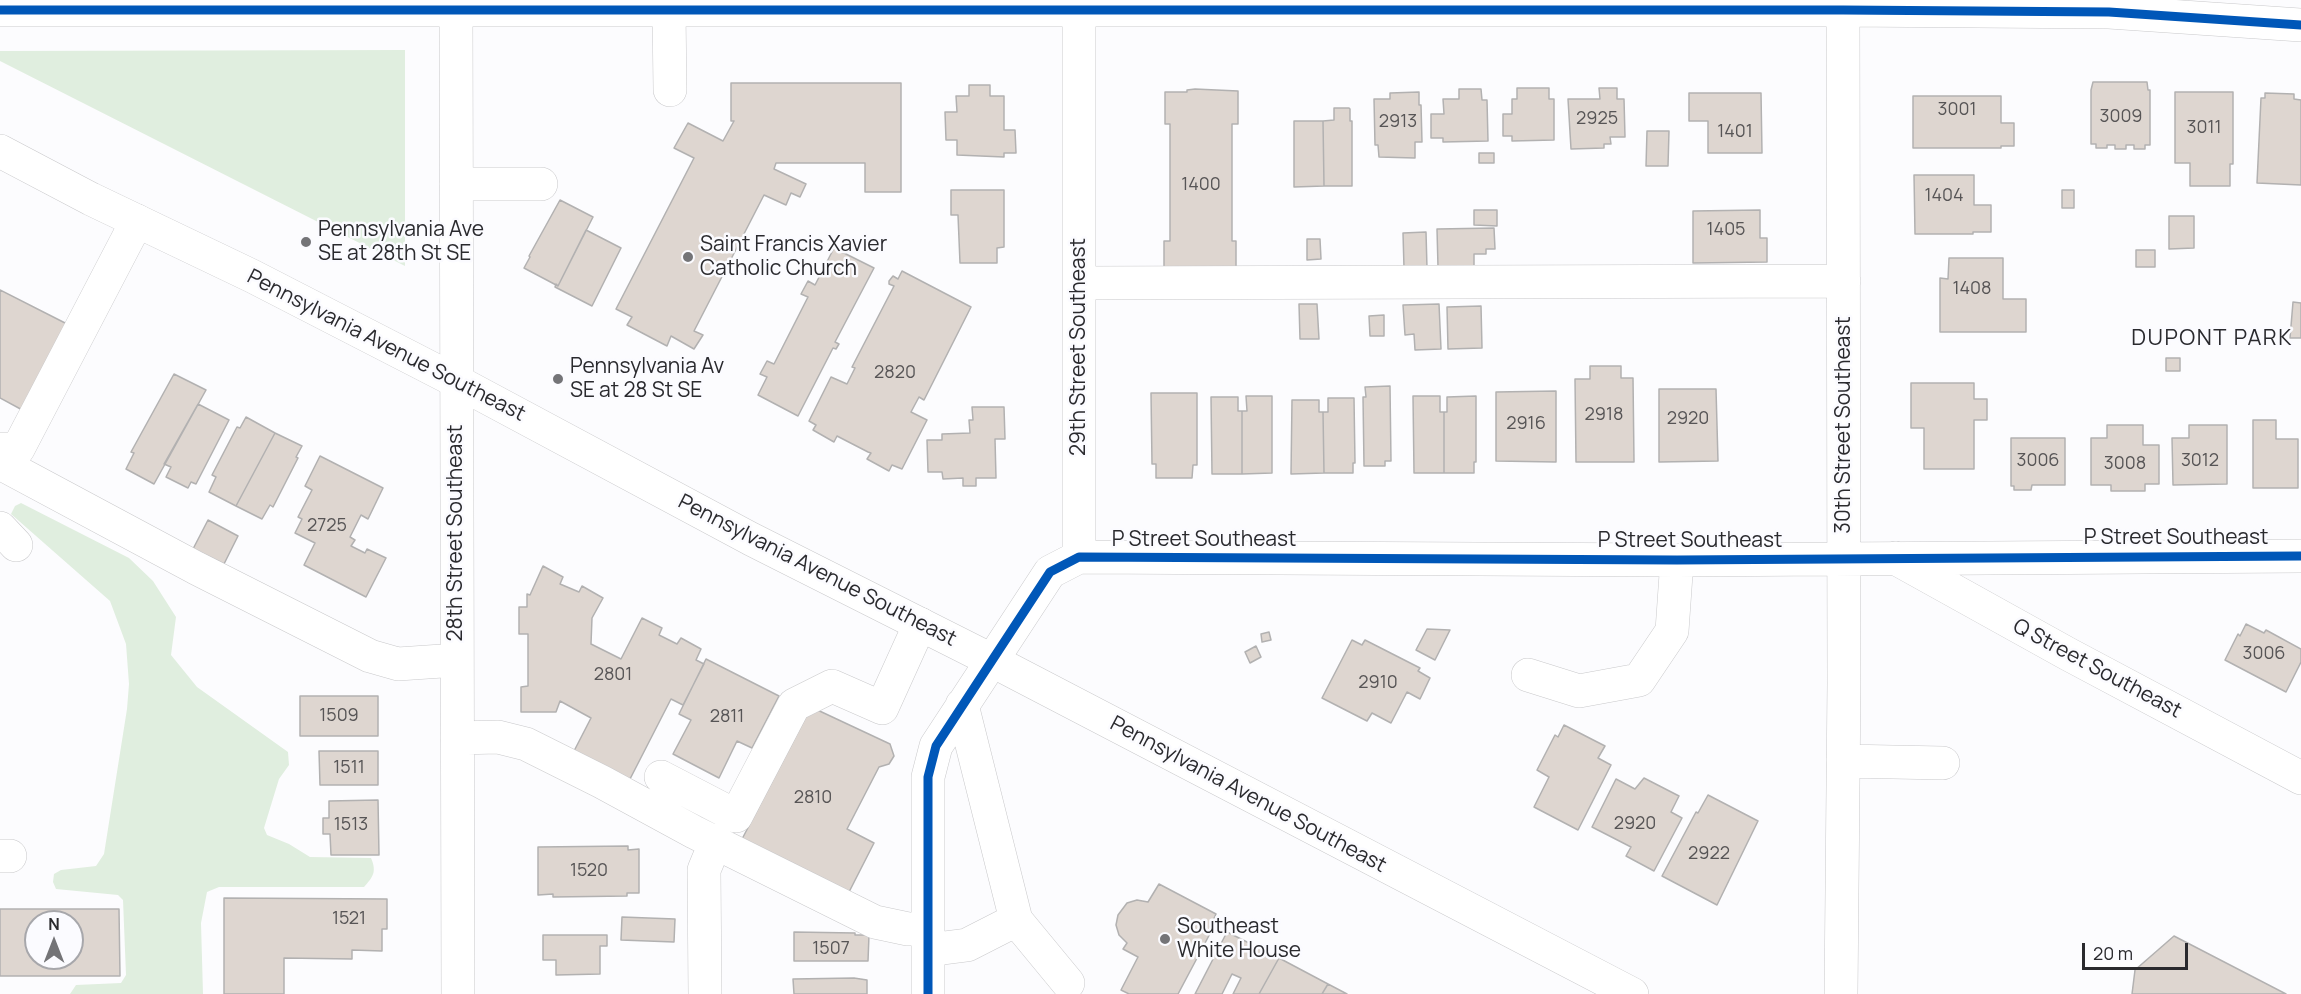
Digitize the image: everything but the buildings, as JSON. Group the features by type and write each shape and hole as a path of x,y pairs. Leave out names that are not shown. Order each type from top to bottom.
{"main road":[{"path":"0,10 456,5 669,11 1079,6 1843,5 2109,12 2301,25"},
{"name":"28th Street Southeast","path":"456,5 458,994"},
{"name":"30th Street Southeast","path":"1841,994 1843,5"},
{"name":"29th Street Southeast","path":"1078,557 1079,6"},
{"path":"669,11 670,90"},
{"name":"Pennsylvania Avenue Southeast","path":"0,152 252,276 456,381 751,539 991,660 1632,994"},
{"path":"456,184 541,184"},
{"path":"0,449 18,449 137,220"},
{"path":"1079,283 1844,281"},
{"path":"0,463 196,568 370,656 398,664 457,660"},
{"name":"P Street Southeast","path":"1078,557 1677,560 2301,556"},
{"path":"928,994 928,777 936,746 1050,572 1078,557"},
{"name":"Q Street Southeast","path":"1894,558 2301,778"},
{"path":"1528,675 1580,691 1639,680 1672,632 1677,560"},
{"path":"661,777 736,816 794,705 832,686 882,708 920,624"},
{"path":"962,705 1016,920 1068,983"},
{"path":"457,738 498,737 526,744 875,922 908,929 928,940 967,945 1016,920"},
{"path":"1843,761 1943,763"},
{"path":"705,994 704,870 716,841"}],"green space":[{"path":"405,50 405,266 0,61 0,51"},
{"path":"21,503 129,558 153,581 176,617 171,655 197,687 288,752 289,765 279,779 264,828 267,835 289,844 310,857 371,858 374,867 373,874 364,887 219,887 207,892 201,923 203,994 70,994 76,985 121,983 126,975 123,900 118,895 56,889 53,882 54,874 61,870 96,866 104,854 127,709 129,684 126,644 110,601 11,514 15,506"}],"cycle path":[{"path":"0,10 1843,10 2109,12 2301,25"},
{"path":"928,994 928,777 936,746 1050,572 1079,557 1677,560 2301,556"}],"place":[{"name":"Pennsylvania Ave SE at 28th St SE","path":"306,242"},
{"name":"Saint Francis Xavier Catholic Church","path":"688,257"},
{"name":"Pennsylvania Av SE at 28 St SE","path":"558,379"},
{"name":"Southeast White House","path":"1165,939"}],"district":[{"name":"DUPONT PARK","path":"2212,339"}]}
